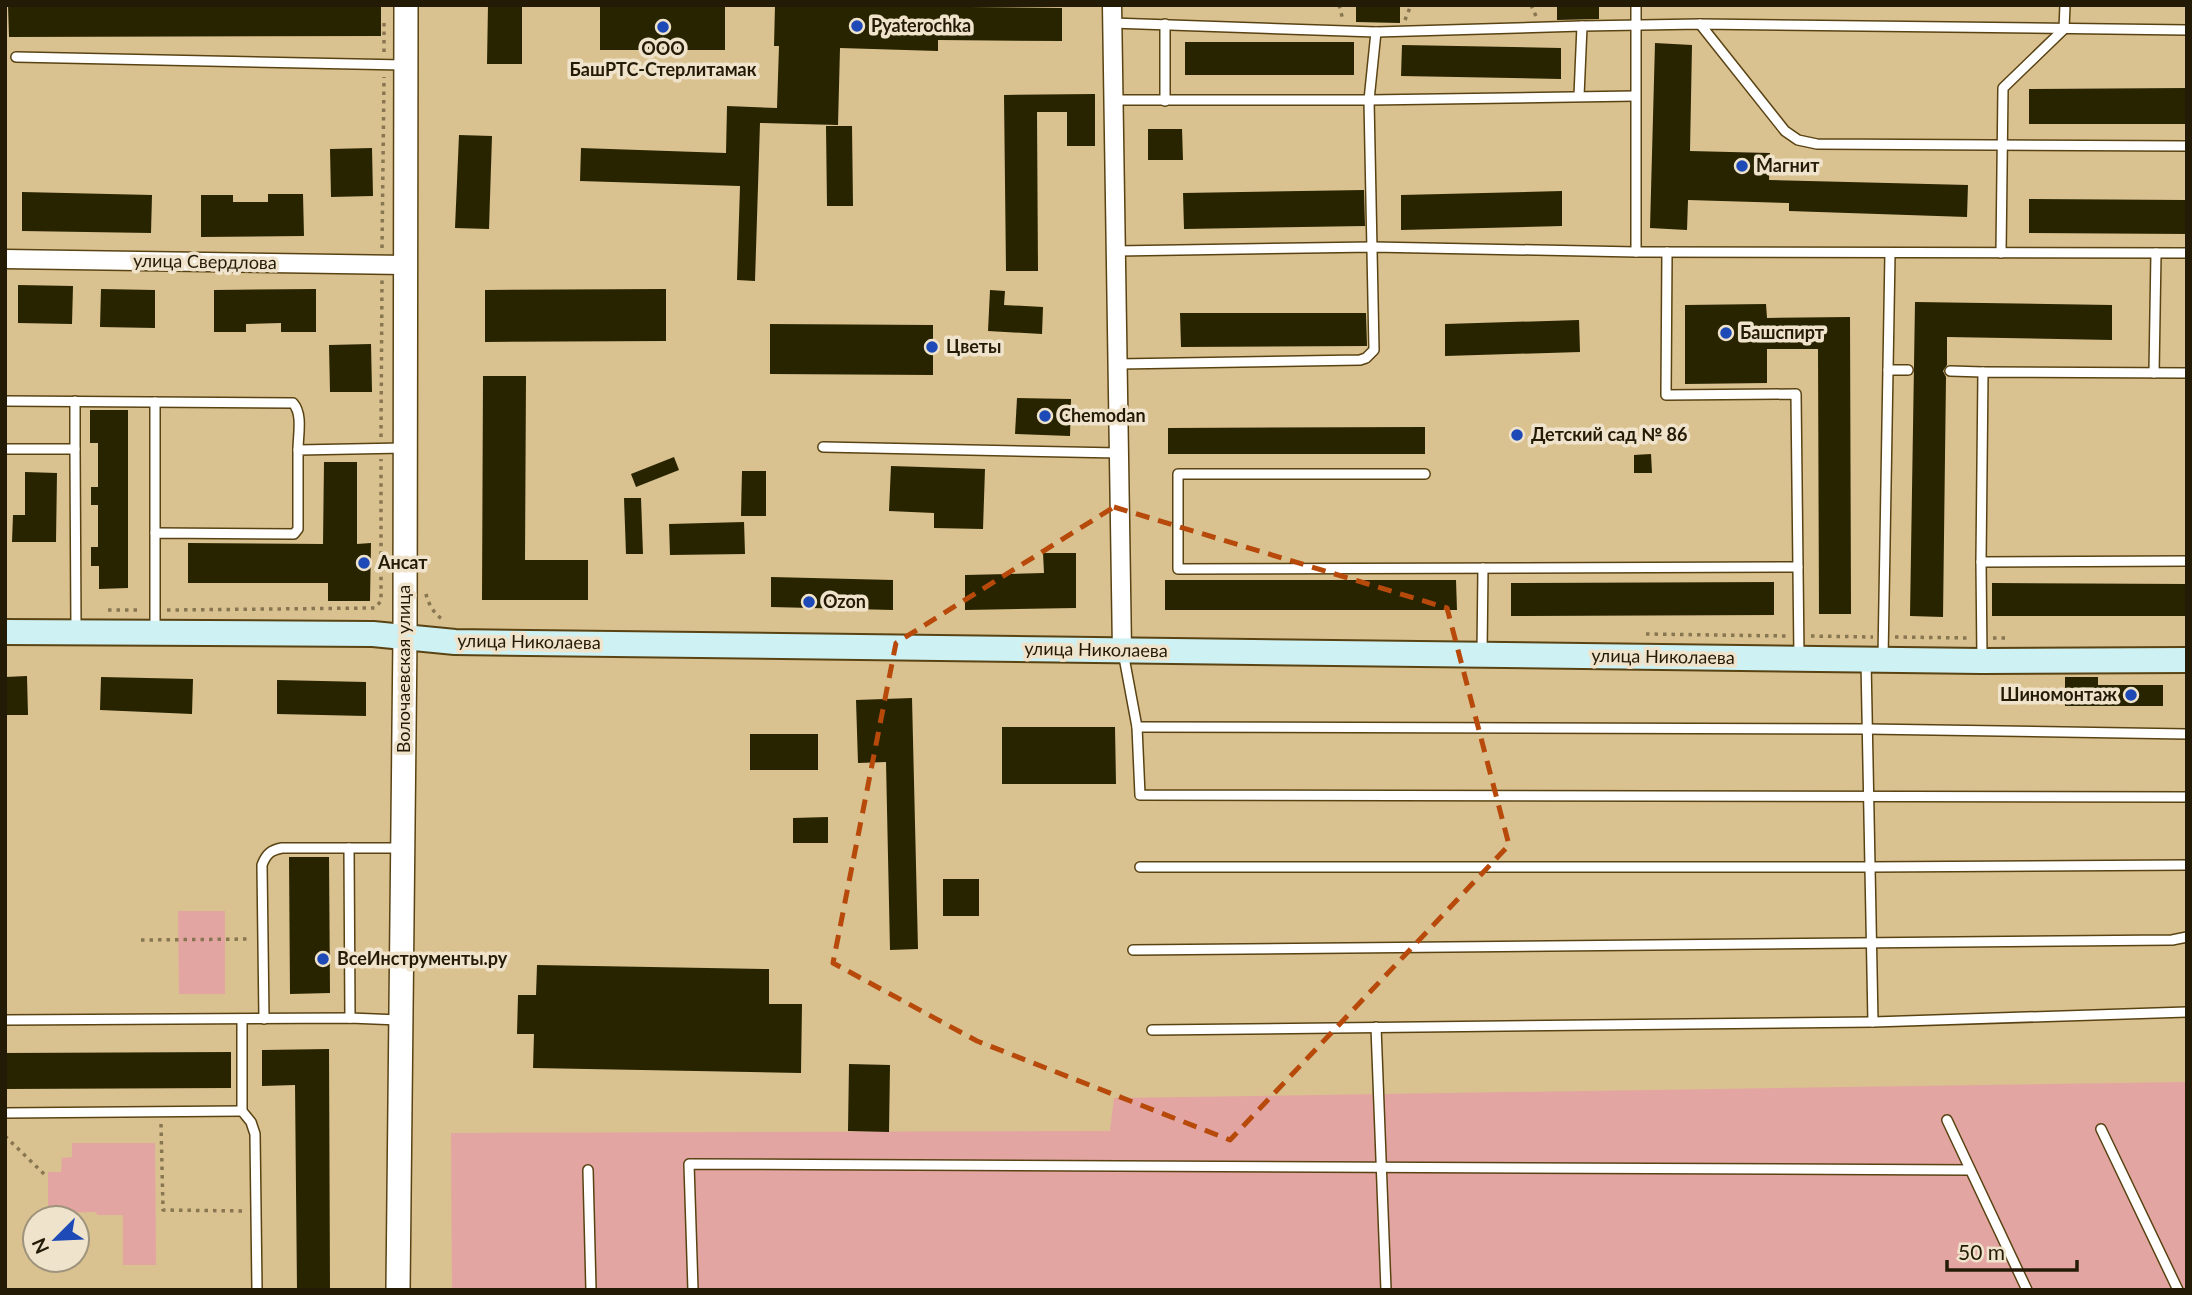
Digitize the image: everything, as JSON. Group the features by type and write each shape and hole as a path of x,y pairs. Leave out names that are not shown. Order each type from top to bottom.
{"main road":[{"name":"улица Николаева","path":"5,632 373,634 455,642 1482,655 1799,647 1877,652 1982,649 2187,660"}],"street":[{"name":"Волочаевская улица","path":"398,1290 405,637 406,5"},
{"path":"1112,14 1122,651"},
{"name":"улица Свердлова","path":"5,259 405,265"}],"lane":[{"path":"1636,5 1636,252"},
{"path":"2001,253 2003,88 2064,29 2065,5"},
{"path":"1112,14 1165,24 1376,32 1700,24 2187,30"},
{"path":"1165,24 1165,101"},
{"path":"1700,24 1785,131 1798,140 1817,144 2187,146"},
{"path":"1579,96 1582,26"},
{"path":"1118,364 1366,358 1374,350 1370,100 1376,32"},
{"path":"16,57 405,65"},
{"path":"1113,100 1635,96"},
{"path":"1116,251 1373,247 1636,252 2187,253"},
{"path":"1667,252 1666,395 1796,394 1799,647"},
{"path":"1873,1022 1867,729 1877,652 1890,253"},
{"path":"2154,373 2156,253"},
{"path":"1888,370 1908,370"},
{"path":"1950,371 2187,373"},
{"path":"1982,649 1983,372"},
{"path":"5,401 293,403 296,406 298,529 294,534 155,534"},
{"path":"75,401 76,631"},
{"path":"155,402 155,632"},
{"path":"823,447 1119,453"},
{"path":"298,450 406,448"},
{"path":"5,449 75,449"},
{"path":"1424,474 1178,474 1178,569 1798,567"},
{"path":"1981,562 2187,561"},
{"path":"1482,655 1483,568"},
{"path":"1122,651 1136,727 1140,795 2187,797"},
{"path":"1136,727 1867,729 2187,734"},
{"path":"264,1019 262,865 269,853 282,848 402,848"},
{"path":"349,848 350,1018"},
{"path":"1140,867 2187,864"},
{"path":"1133,950 2172,940 2187,937"},
{"path":"1152,1030 1873,1022 2187,1012"},
{"path":"242,1019 242,1111 251,1122 255,1134 257,1290"},
{"path":"5,1020 400,1020"},
{"path":"1376,1027 1386,1290"},
{"path":"5,1113 242,1111"},
{"path":"1947,1120 2027,1290"},
{"path":"2101,1129 2178,1290"},
{"path":"693,1290 689,1164 1970,1170"},
{"path":"588,1170 591,1290"}],"path":[{"path":"425,584 431,606 438,616 448,622"},
{"path":"1646,634 1877,652 1982,649 2023,638"},
{"path":"141,940 263,939"},
{"path":"161,1112 163,1210 256,1211"},
{"path":"5,1136 44,1174"}],"highlighted area":[{"path":"1114,507 1447,608 1509,845 1230,1140 977,1041 833,963 896,643"}],"shaded area":[{"path":"178,911 225,911 225,994 179,994"},
{"path":"2187,1082 2187,1290 452,1290 451,1133 1110,1131 1114,1098"},
{"path":"72,1143 155,1143 156,1265 123,1265 123,1215 97,1215 96,1212 91,1212 91,1204 48,1204 48,1172 61,1172 62,1158 72,1157"}],"building":[{"path":"8,5 381,5 381,36 9,37"},
{"path":"488,5 522,5 522,64 487,64"},
{"name":"ООО БашРТС-Стерлитамак","path":"600,5 725,5 725,50 600,50"},
{"path":"775,5 1062,8 1062,41 938,40 938,51 840,48 838,125 760,123 755,281 737,280 740,186 580,181 581,148 726,153 727,106 777,108 779,46 774,46"},
{"path":"1356,5 1400,5 1400,23 1356,22"},
{"path":"1557,5 1599,5 1599,19 1557,20"},
{"path":"1185,42 1354,42 1354,75 1185,75"},
{"path":"1655,43 1692,45 1690,151 1770,153 1769,180 1968,185 1967,217 1789,211 1789,203 1688,200 1687,230 1650,228"},
{"path":"1402,45 1561,48 1561,79 1401,76"},
{"path":"2187,88 2187,124 2029,124 2029,89"},
{"path":"1095,94 1095,146 1067,146 1067,112 1037,112 1038,271 1006,271 1004,95"},
{"path":"826,126 852,126 853,206 827,206"},
{"path":"1148,129 1182,129 1183,160 1148,160"},
{"path":"459,135 492,136 489,229 455,228"},
{"path":"372,148 373,196 331,197 330,149"},
{"path":"1364,190 1365,226 1184,229 1183,193"},
{"path":"1562,191 1562,226 1401,230 1401,195"},
{"path":"22,192 152,195 151,233 22,231"},
{"path":"268,194 303,194 304,236 201,237 201,195 233,195 233,202 268,202"},
{"path":"2029,199 2187,200 2187,234 2029,233"},
{"path":"18,285 73,286 72,324 18,323"},
{"path":"101,289 155,290 155,328 100,327"},
{"path":"316,289 316,332 281,332 281,323 246,324 246,332 214,332 214,290"},
{"path":"666,289 666,341 485,342 485,290"},
{"path":"990,290 1005,291 1004,305 1043,307 1042,334 988,331"},
{"path":"1915,302 2112,305 2112,340 1947,337 1947,365 1943,371 1946,377 1943,617 1910,616"},
{"path":"1766,304 1767,318 1850,317 1851,614 1819,614 1818,349 1767,349 1767,383 1685,384 1685,305"},
{"path":"1180,313 1366,313 1367,346 1181,347"},
{"path":"1579,320 1580,352 1445,356 1445,324"},
{"path":"770,324 933,325 933,375 770,374"},
{"path":"371,344 372,392 330,392 329,345"},
{"path":"483,376 526,376 525,560 588,560 588,600 482,600"},
{"path":"1017,398 1071,399 1070,436 1015,434"},
{"path":"90,410 128,410 128,588 99,589 99,566 91,566 91,547 98,547 98,505 91,505 91,487 98,487 98,443 90,443"},
{"path":"1425,427 1425,454 1168,454 1168,428"},
{"path":"1651,454 1652,473 1634,473 1634,455"},
{"path":"674,457 679,470 636,487 631,474"},
{"path":"324,462 357,462 357,544 371,543 370,601 328,601 328,583 188,583 188,543 323,544"},
{"path":"891,466 985,469 983,529 934,528 934,513 889,511"},
{"path":"742,471 766,471 766,516 741,516"},
{"path":"25,472 57,473 56,542 12,542 13,515 25,515"},
{"path":"624,498 641,498 643,554 626,554"},
{"path":"744,522 745,554 670,555 669,524"},
{"path":"1043,553 1076,553 1076,608 965,610 965,575 1044,573"},
{"path":"771,577 893,580 893,610 771,607"},
{"path":"1165,580 1456,580 1457,610 1165,610"},
{"path":"1774,582 1774,615 1511,616 1511,583"},
{"path":"1992,583 2187,584 2187,616 1992,616"},
{"path":"27,676 28,715 5,715 5,677"},
{"path":"101,677 193,679 192,714 100,710"},
{"path":"2065,677 2098,677 2098,685 2163,685 2163,706 2065,706"},
{"path":"277,680 366,682 366,716 277,714"},
{"path":"912,698 918,949 890,950 886,762 858,763 856,700"},
{"path":"1002,727 1115,727 1116,784 1002,784"},
{"path":"750,734 818,734 818,770 750,770"},
{"path":"828,817 828,843 793,843 793,818"},
{"path":"289,857 329,857 330,993 290,994"},
{"path":"943,879 979,879 979,916 943,916"},
{"path":"537,965 769,969 769,1004 802,1004 801,1073 533,1068 534,1034 517,1034 518,995 536,995"},
{"path":"329,1049 330,1290 297,1290 295,1085 262,1086 262,1050"},
{"path":"231,1052 231,1088 5,1089 5,1053"},
{"path":"849,1064 890,1065 889,1132 848,1131"}],"place":[{"name":"Pyaterochka","path":"857,26"},
{"name":"ООО БашРТС-Стерлитамак","path":"663,27"},
{"name":"Магнит","path":"1742,166"},
{"name":"Башспирт","path":"1726,333"},
{"name":"Цветы","path":"932,347"},
{"name":"Chemodan","path":"1045,416"},
{"name":"Детский сад № 86","path":"1517,435"},
{"name":"Ансат","path":"364,563"},
{"name":"Ozon","path":"809,602"},
{"name":"Шиномонтаж","path":"2131,695"},
{"name":"ВсеИнструменты.ру","path":"323,959"}]}
